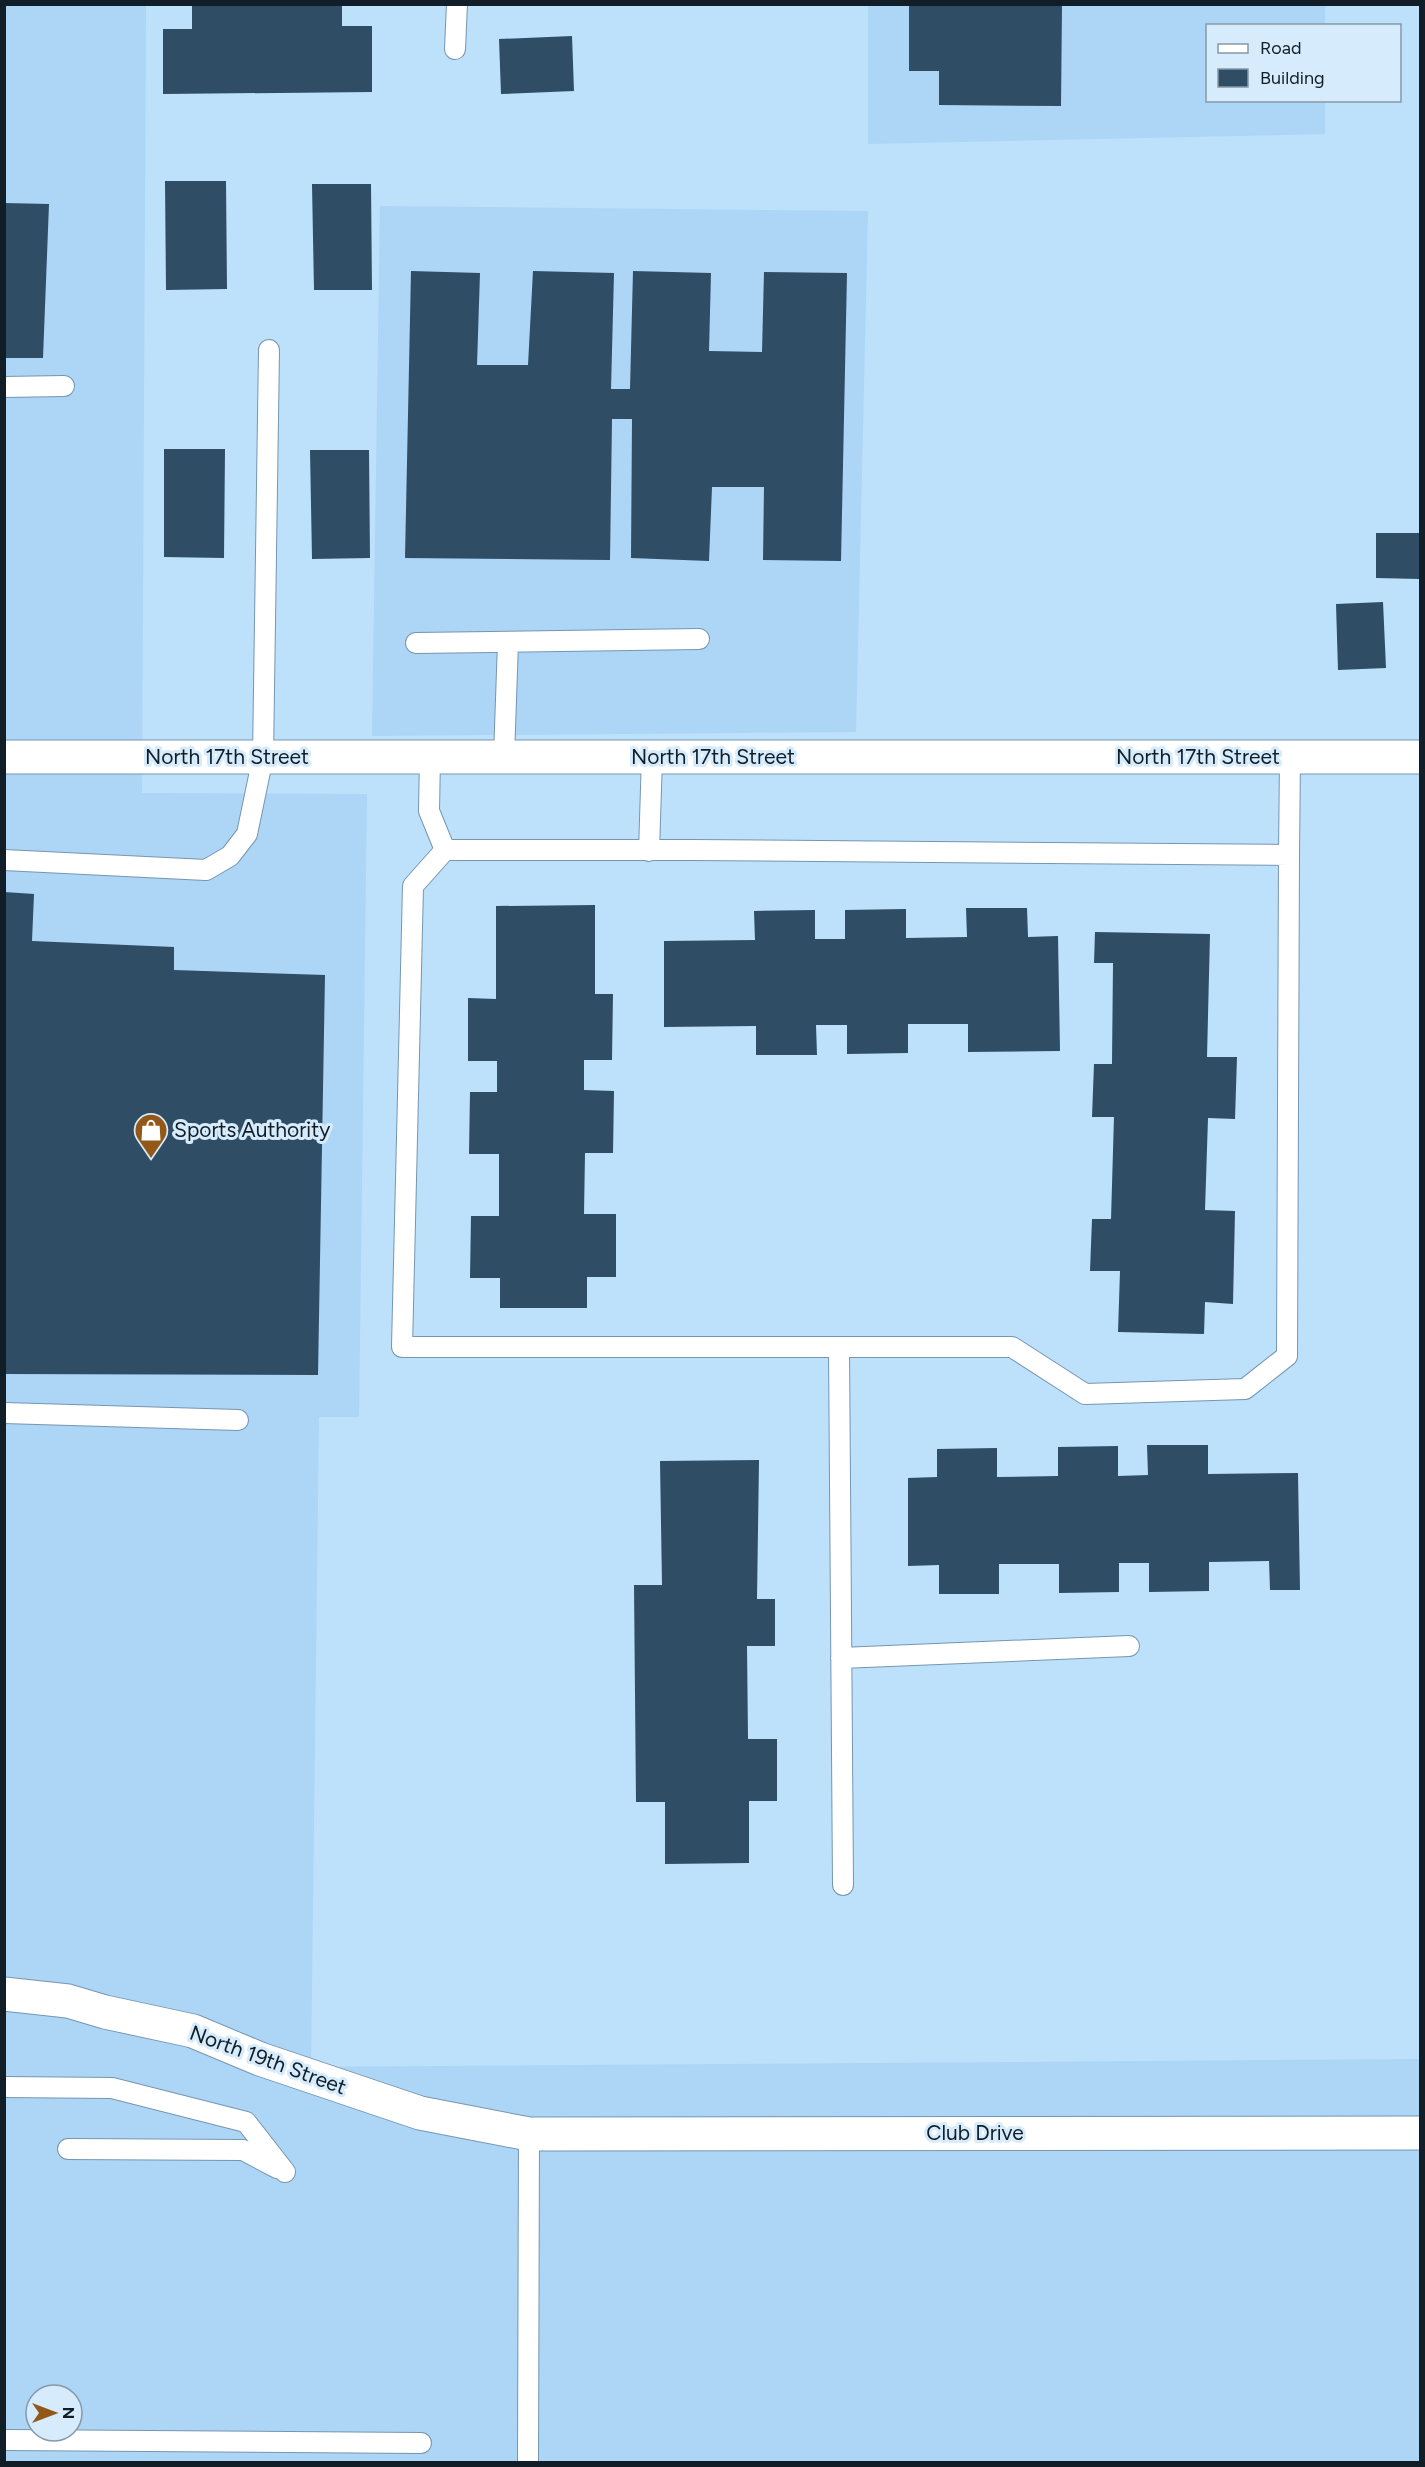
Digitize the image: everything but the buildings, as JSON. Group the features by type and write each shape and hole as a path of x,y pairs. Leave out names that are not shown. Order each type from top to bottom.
{"street":[{"name":"North 17th Street","path":"4,757 1420,758"},
{"name":"North 19th Street","path":"4,1994 68,2001 114,2014 193,2031 260,2059 420,2113 529,2134"},
{"name":"Club Drive","path":"529,2134 1420,2133"}],"lane":[{"path":"455,49 457,4"},
{"path":"4,860 206,870 231,856 247,834 263,757 269,350"},
{"path":"4,387 64,386"},
{"path":"416,643 699,639"},
{"path":"504,757 508,642"},
{"path":"430,757 429,811 445,850"},
{"path":"650,851 652,757"},
{"path":"1289,855 445,850 413,886 402,1347 1012,1347 1085,1394 1245,1389 1287,1356 1290,758"},
{"path":"839,1347 843,1885"},
{"path":"4,1413 238,1420"},
{"path":"841,1658 1129,1647"},
{"path":"4,2087 112,2088 246,2122 285,2172 243,2150 68,2149"},
{"path":"528,2463 529,2134"},
{"path":"4,2440 421,2443"}],"shaded area":[{"path":"5,5 146,5 142,793 367,794 359,1417 319,1417 311,2067 1420,2059 1420,2462 5,2462"},
{"path":"868,5 1325,5 1325,24 1206,24 1206,102 1325,102 1325,134 868,144"},
{"path":"380,206 868,211 856,732 372,736"}],"place":[{"name":"Sports Authority","path":"151,1159"}]}
